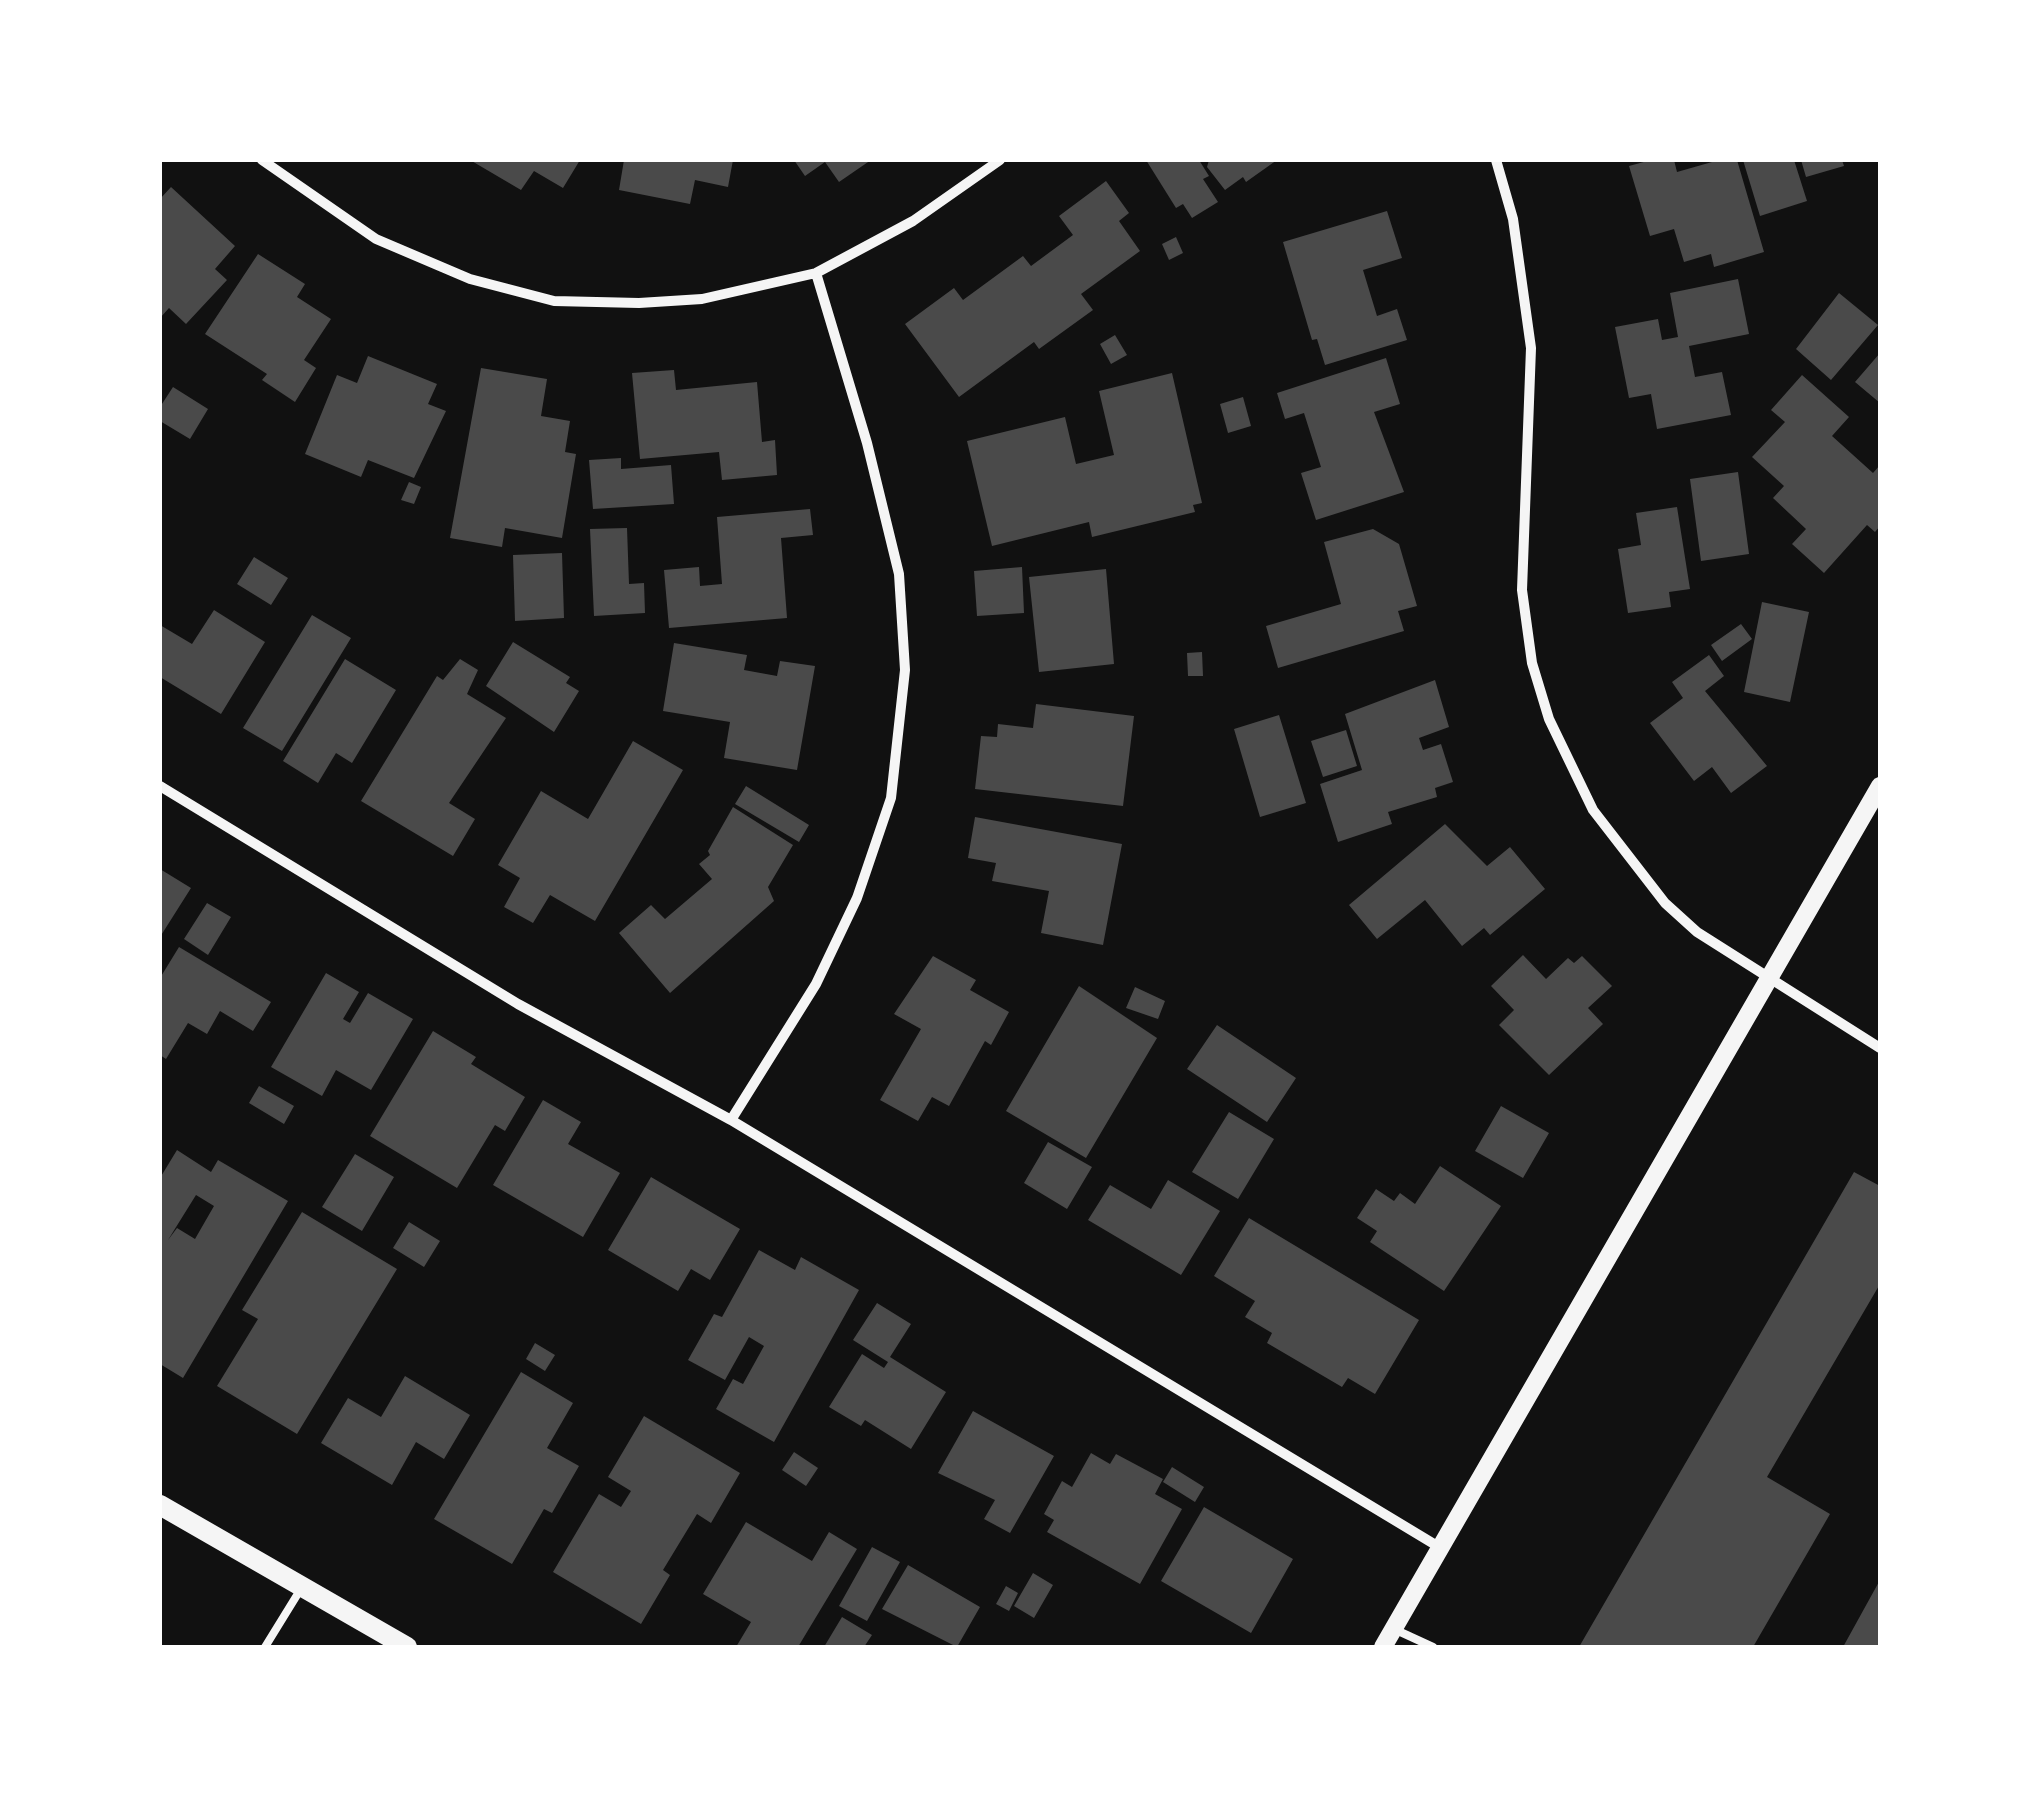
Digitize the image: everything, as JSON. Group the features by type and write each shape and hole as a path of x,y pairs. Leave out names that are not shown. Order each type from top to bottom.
{"main road":[{"path":"160,1506 407,1647"}],"street":[{"path":"262,160 376,239 470,279 554,301 639,303 702,299 816,273 912,221 1000,160"},
{"path":"1496,160 1513,219 1531,348 1522,590 1532,663 1549,719 1593,810 1638,871 1697,932 1880,1048"},
{"path":"732,1120 816,984 857,898 891,798 905,670 899,574 867,443 816,273"},
{"path":"160,786 518,1004 732,1120 1440,1547"},
{"path":"1383,1647 1880,786"}],"lane":[{"path":"265,1647 302,1587"},
{"path":"1393,1629 1433,1647"}],"building":[{"path":"470,160 580,160 563,188 534,171 521,190"},
{"path":"624,160 733,160 728,187 695,180 690,204 619,190"},
{"path":"794,160 871,160 839,182 825,162 805,176"},
{"path":"1146,160 1199,160 1209,176 1203,179 1218,202 1192,218 1183,204 1176,208"},
{"path":"1209,160 1277,160 1246,182 1243,177 1225,190 1207,167"},
{"path":"1651,160 1674,160 1677,172 1719,160 1737,160 1764,252 1714,267 1711,254 1684,262 1674,229 1650,236 1629,166"},
{"path":"1743,160 1794,160 1807,201 1760,216"},
{"path":"1801,160 1842,160 1844,166 1806,177"},
{"path":"1106,181 1129,213 1119,221 1140,251 1081,294 1093,310 1039,349 1034,342 959,397 905,324 954,288 963,300 1023,256 1031,266 1073,235 1059,216"},
{"path":"171,187 235,246 215,269 227,280 186,324 169,308 160,318 160,199"},
{"path":"1387,211 1402,258 1363,270 1377,316 1397,309 1407,340 1325,365 1317,339 1312,340 1283,242"},
{"path":"1176,237 1183,253 1169,260 1162,244"},
{"path":"258,254 305,284 297,297 331,319 304,360 316,368 295,402 262,380 267,374 205,334"},
{"path":"1738,279 1749,334 1689,346 1695,377 1722,372 1731,415 1657,429 1651,394 1629,398 1615,327 1658,319 1662,340 1678,337 1670,293"},
{"path":"1839,293 1878,325 1831,380 1796,349"},
{"path":"1115,335 1127,355 1111,364 1100,344"},
{"path":"1880,353 1880,403 1855,382"},
{"path":"368,356 437,384 428,404 446,411 414,478 368,460 361,477 305,454 337,375 357,383"},
{"path":"1386,358 1400,404 1374,412 1404,492 1316,520 1301,473 1321,467 1304,413 1285,419 1277,393"},
{"path":"481,368 547,379 541,416 570,421 565,452 576,454 562,538 505,528 502,547 450,538"},
{"path":"674,370 676,390 757,382 762,442 775,440 777,475 722,480 719,452 640,459 632,373"},
{"path":"1172,373 1202,503 1193,505 1195,512 1092,537 1089,522 992,546 967,441 1065,417 1076,464 1114,455 1099,391"},
{"path":"1802,375 1849,417 1832,436 1873,473 1880,465 1880,526 1875,532 1867,525 1824,573 1792,544 1806,529 1773,498 1784,486 1752,457 1785,422 1771,410"},
{"path":"173,387 208,409 190,439 160,421 160,407"},
{"path":"1243,397 1251,426 1228,433 1220,404"},
{"path":"621,458 621,469 671,465 674,504 593,509 589,460"},
{"path":"1738,472 1749,554 1701,561 1690,479"},
{"path":"409,482 421,487 414,504 401,500"},
{"path":"1677,507 1690,589 1669,592 1671,607 1628,613 1618,549 1641,545 1636,513"},
{"path":"810,509 813,535 781,538 787,618 669,628 664,570 699,567 700,586 722,584 717,517"},
{"path":"627,528 629,584 644,583 645,613 594,616 590,529"},
{"path":"1373,529 1399,544 1417,606 1398,611 1404,631 1278,668 1266,626 1341,604 1324,542"},
{"path":"562,553 564,618 515,621 513,555"},
{"path":"254,557 288,578 271,605 237,584"},
{"path":"1022,567 1024,613 977,616 974,571"},
{"path":"1106,569 1114,664 1039,672 1029,577"},
{"path":"1762,602 1809,612 1790,702 1744,692"},
{"path":"214,610 265,642 221,714 160,677 160,625 192,644"},
{"path":"312,615 351,638 282,751 243,728"},
{"path":"1741,624 1752,639 1722,661 1711,645"},
{"path":"513,642 570,677 566,683 579,691 554,732 486,686"},
{"path":"674,643 747,655 744,670 777,676 780,661 815,666 797,770 724,758 730,722 663,711"},
{"path":"1202,652 1203,676 1188,676 1187,653"},
{"path":"1709,655 1724,676 1705,691 1767,766 1731,793 1712,767 1694,781 1650,723 1683,698 1672,682"},
{"path":"345,659 396,690 352,763 336,753 318,783 283,761"},
{"path":"460,659 478,670 467,694 506,718 449,803 475,819 453,856 361,801 437,676 443,680"},
{"path":"1435,680 1449,727 1419,738 1423,750 1441,744 1453,782 1435,788 1437,797 1388,812 1392,824 1338,842 1320,784 1362,770 1345,714"},
{"path":"1036,704 1134,716 1123,806 975,789 981,736 997,737 998,724 1033,728"},
{"path":"1279,715 1306,803 1260,817 1234,729"},
{"path":"1346,730 1357,766 1323,777 1311,741"},
{"path":"633,741 683,770 595,921 550,895 533,923 504,907 520,878 498,865 541,791 588,819"},
{"path":"746,786 809,825 799,842 735,804"},
{"path":"733,807 793,845 768,887 774,901 670,993 619,933 651,905 665,919 712,879 699,864 710,855 708,851"},
{"path":"975,817 1122,844 1103,945 1041,933 1049,891 992,881 996,863 968,858"},
{"path":"1445,824 1487,866 1510,847 1545,889 1490,935 1484,928 1462,946 1425,900 1377,939 1349,905"},
{"path":"160,869 191,888 160,937"},
{"path":"207,903 231,917 208,955 184,939"},
{"path":"179,947 271,1002 253,1031 220,1011 207,1034 188,1023 166,1059 160,1055 160,978"},
{"path":"1523,955 1546,979 1568,958 1574,963 1582,956 1612,986 1588,1008 1603,1024 1549,1075 1499,1025 1514,1010 1491,986"},
{"path":"933,956 976,980 970,990 1009,1012 991,1045 985,1041 949,1106 932,1097 918,1121 880,1100 921,1029 894,1014"},
{"path":"326,973 359,992 343,1019 350,1023 368,993 413,1019 371,1090 336,1070 322,1096 271,1067"},
{"path":"1079,986 1157,1038 1086,1158 1006,1111"},
{"path":"1135,987 1165,1001 1158,1019 1126,1008"},
{"path":"1217,1025 1296,1078 1267,1122 1187,1069"},
{"path":"433,1031 476,1057 471,1064 525,1097 505,1131 495,1125 457,1188 370,1136"},
{"path":"259,1086 294,1106 284,1124 249,1103"},
{"path":"543,1100 581,1122 568,1144 620,1173 583,1237 493,1185"},
{"path":"1501,1106 1549,1133 1523,1178 1475,1151"},
{"path":"1229,1112 1274,1139 1238,1199 1192,1172"},
{"path":"1048,1142 1092,1167 1067,1209 1024,1183"},
{"path":"177,1150 211,1172 218,1160 288,1201 183,1378 160,1364 160,1178","holes":["196,1195 214,1206 195,1239 177,1228 168,1240"]},
{"path":"355,1154 394,1177 362,1231 322,1207"},
{"path":"1440,1166 1501,1206 1444,1291 1370,1242 1377,1231 1357,1218 1376,1189 1394,1201 1400,1193 1415,1204"},
{"path":"1854,1172 1880,1186 1880,1284 1767,1477 1830,1514 1753,1647 1579,1647"},
{"path":"651,1177 740,1229 710,1280 691,1269 678,1291 608,1250"},
{"path":"1168,1180 1220,1211 1181,1275 1088,1220 1110,1185 1151,1209"},
{"path":"302,1212 397,1269 297,1434 217,1386 258,1319 242,1310"},
{"path":"1249,1218 1419,1320 1375,1394 1348,1378 1342,1387 1267,1343 1272,1333 1245,1317 1255,1301 1214,1276"},
{"path":"409,1222 440,1241 424,1267 393,1248"},
{"path":"759,1250 795,1270 801,1257 859,1290 774,1442 716,1409 733,1379 743,1384 764,1346 749,1337 725,1380 688,1360 714,1314 722,1317"},
{"path":"877,1303 911,1324 890,1357 946,1392 911,1449 865,1420 861,1426 829,1407 862,1354 884,1368 888,1362 853,1340"},
{"path":"535,1343 555,1355 545,1371 526,1359"},
{"path":"521,1372 573,1403 547,1448 579,1466 552,1513 544,1509 512,1564 434,1519"},
{"path":"405,1376 470,1415 444,1459 416,1442 392,1485 321,1443 348,1398 381,1417"},
{"path":"973,1411 1054,1456 1010,1533 984,1519 995,1500 938,1473"},
{"path":"644,1416 740,1473 711,1523 697,1514 663,1570 670,1575 641,1624 553,1572 599,1494 621,1507 631,1491 608,1477"},
{"path":"794,1452 818,1468 806,1486 782,1470"},
{"path":"1091,1453 1110,1464 1116,1454 1163,1479 1155,1494 1182,1509 1140,1584 1047,1532 1054,1520 1044,1514 1062,1481 1072,1487"},
{"path":"1172,1467 1204,1487 1195,1502 1163,1482"},
{"path":"1204,1507 1293,1559 1251,1633 1161,1581"},
{"path":"746,1522 812,1561 829,1532 857,1549 798,1647 736,1647 751,1622 703,1594"},
{"path":"872,1547 900,1562 867,1621 839,1606"},
{"path":"908,1565 980,1607 957,1647 882,1609"},
{"path":"1033,1573 1053,1585 1034,1618 1014,1606"},
{"path":"1880,1580 1880,1647 1843,1647"},
{"path":"1006,1586 1018,1593 1009,1611 996,1604"},
{"path":"842,1617 872,1635 864,1647 824,1647"}]}
